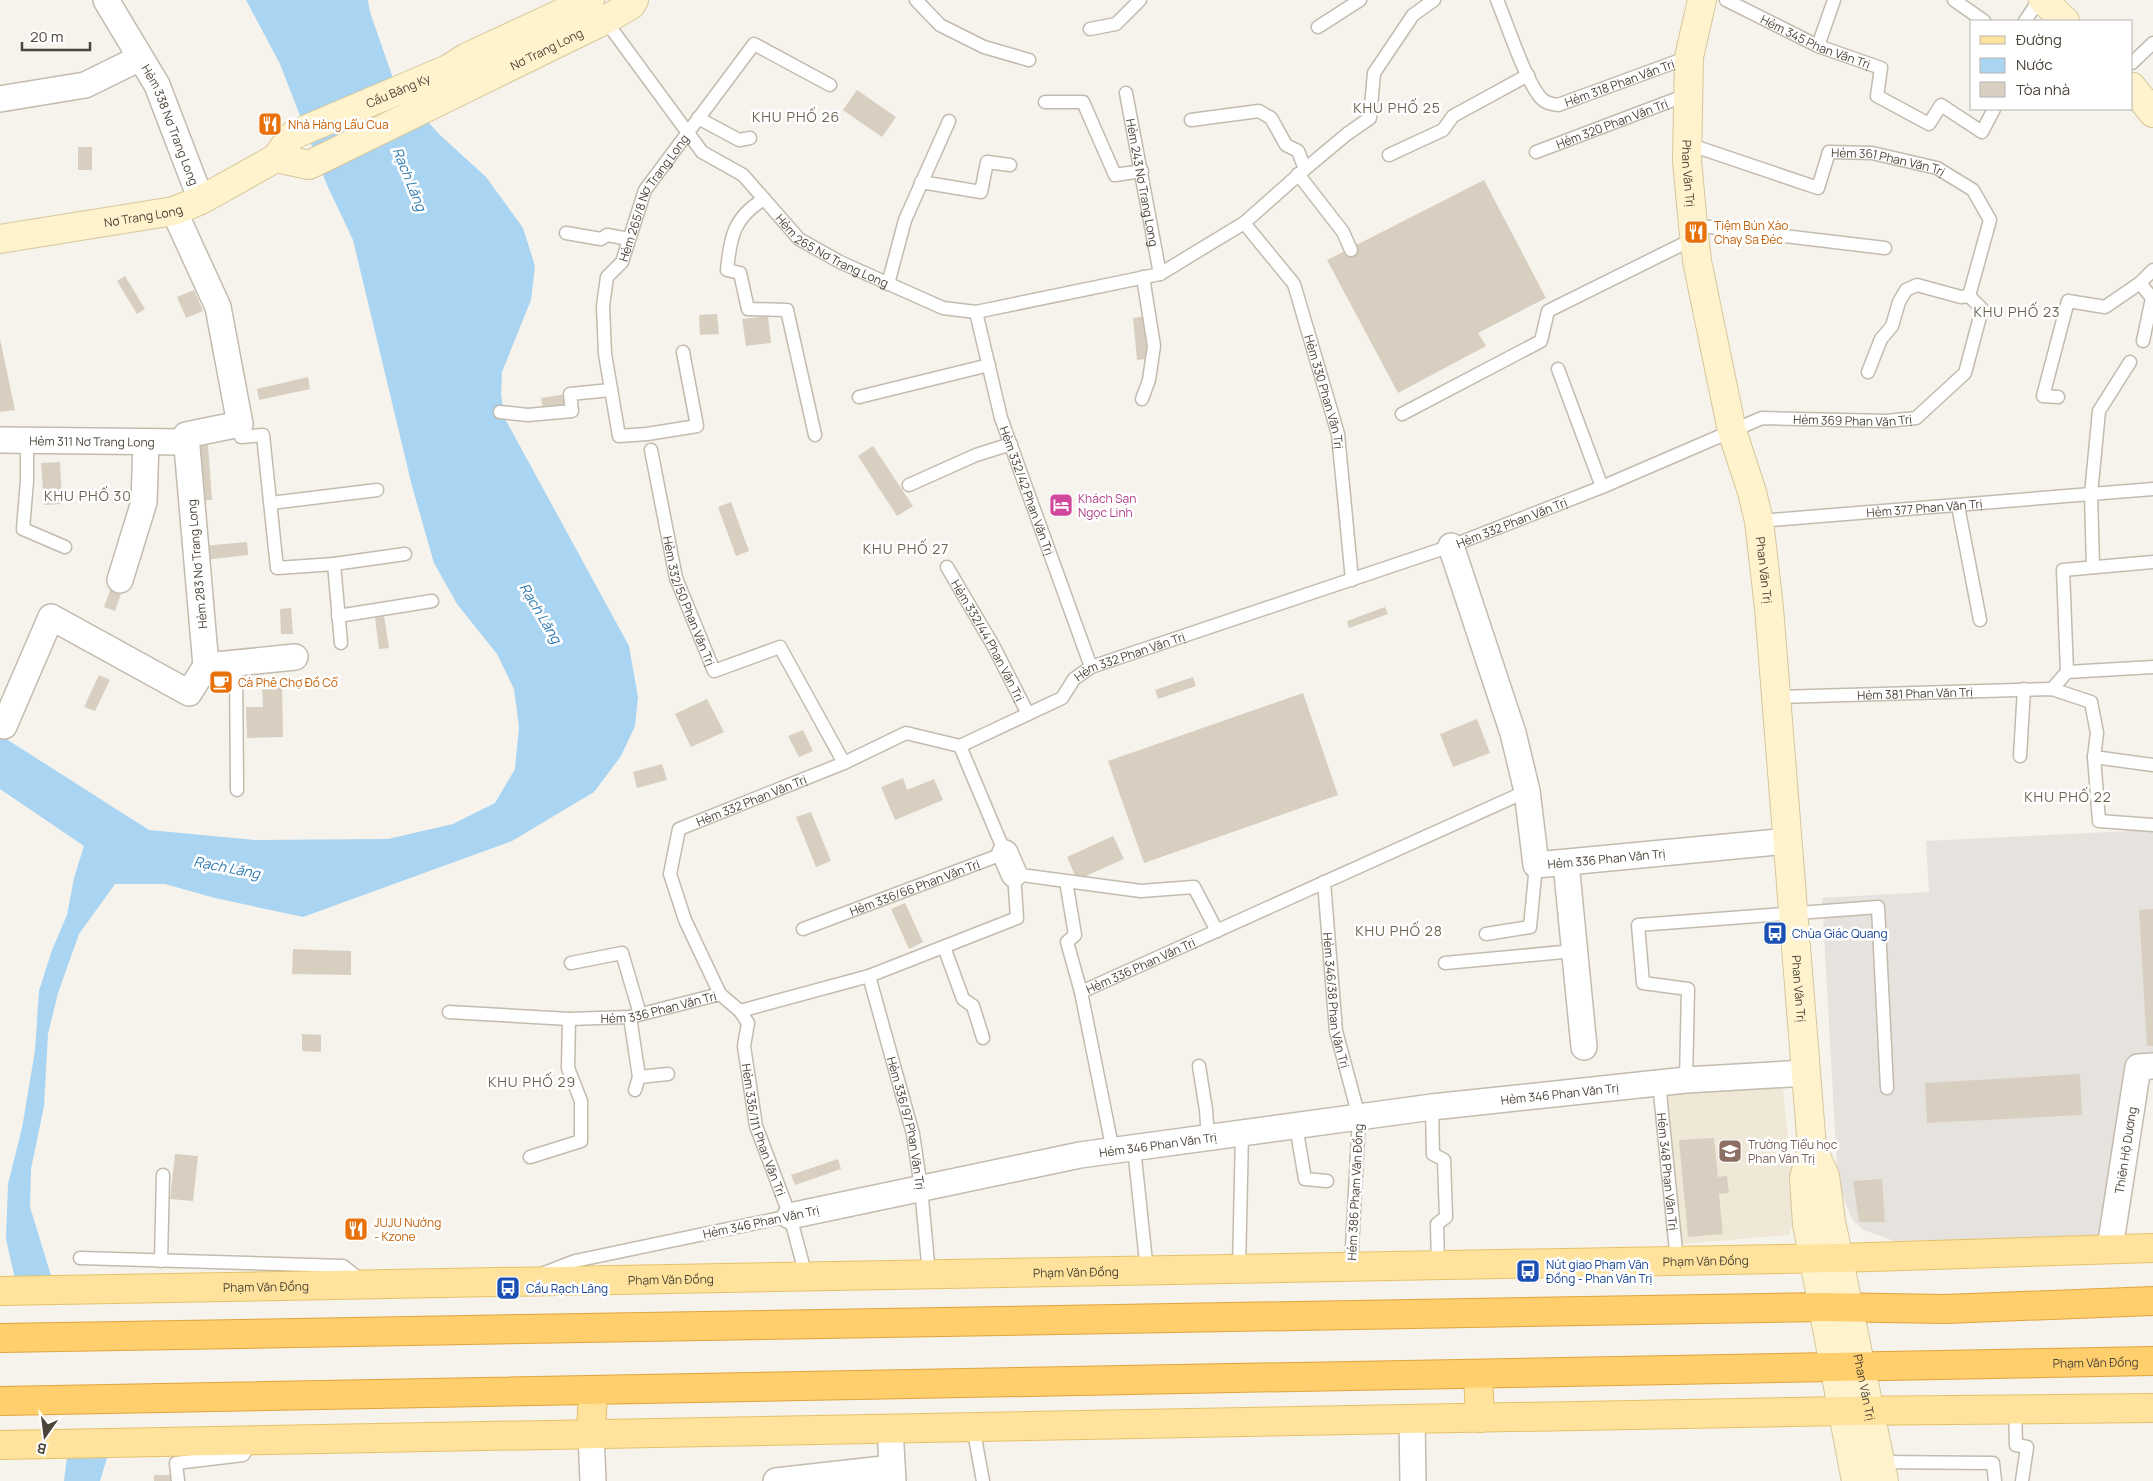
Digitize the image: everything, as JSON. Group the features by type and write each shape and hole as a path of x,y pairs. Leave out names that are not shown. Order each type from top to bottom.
{"highway":[{"path":"0,1338 1822,1306 1944,1309 2153,1301"},
{"name":"Phạm Văn Đồng","path":"0,1401 2153,1361"}],"main road":[{"name":"Nơ Trang Long","path":"452,81 589,6 631,5 634,0"},
{"name":"Phan Văn Trị","path":"1702,0 1688,57 1687,161 1697,261 1732,431 1752,492 1759,522 1769,608 1812,1148 1804,1178 1807,1224 1826,1258 1849,1307 1882,1471"},
{"name":"Cầu Băng Ky","path":"293,135 452,81"},
{"name":"Cầu Băng Ky","path":"276,158 309,164 452,81"},
{"name":"Nơ Trang Long","path":"0,239 174,211 200,200 276,158 293,135"},
{"name":"Phạm Văn Đồng","path":"0,1291 1677,1261 2153,1248"},
{"name":"Phan Văn Trị","path":"1826,1258 1822,1306 1856,1481"},
{"path":"1478,1374 1480,1418"},
{"path":"591,1434 594,1390"},
{"path":"0,1445 1843,1411 2153,1408"}],"street":[{"name":"Hẻm 338 Nơ Trang Long","path":"106,0 156,85 200,200"},
{"path":"0,99 85,86 140,58"},
{"path":"174,211 218,308 240,424 186,435 186,442"},
{"name":"Hẻm 311 Nơ Trang Long","path":"0,440 186,442"},
{"path":"120,580 144,502 146,442"},
{"name":"Hẻm 283 Nơ Trang Long","path":"186,442 206,666"},
{"path":"1451,546 1513,733 1527,791"},
{"path":"4,726 51,617 189,693 206,666 295,657"},
{"name":"Hẻm 336 Phan Văn Trị","path":"1527,791 1536,866 1788,841"},
{"path":"1566,863 1584,1047"},
{"name":"Thiên Hộ Dương","path":"2110,1248 2138,1067 2153,1066"},
{"name":"Hẻm 346 Phan Văn Trị","path":"790,1216 1080,1155 1432,1107 1659,1082 1806,1073"},
{"path":"1412,1419 1413,1481"},
{"path":"776,1481 893,1475 890,1429"},
{"path":"591,1434 592,1481"}],"lane":[{"path":"916,0 940,25 984,47 1029,60"},
{"path":"1090,29 1116,24 1140,0"},
{"path":"1318,28 1360,0"},
{"path":"1244,223 1301,171 1370,118 1374,73 1412,15 1434,0"},
{"name":"Hẻm 318 Phan Văn Trị","path":"1498,0 1528,75 1541,98 1548,103 1558,105 1688,57"},
{"name":"Hẻm 345 Phan Văn Trị","path":"1726,0 1818,46 1881,68 1877,96 1929,124 1941,105 1982,132 1993,110"},
{"path":"1818,46 1834,0"},
{"path":"1954,0 1983,20"},
{"name":"Hẻm 265 Nơ Trang Long","path":"589,6 688,131 702,152 743,175 799,238 840,262 943,308 976,312 1160,274 1244,223"},
{"path":"2028,20 2051,11"},
{"path":"2133,62 2153,43"},
{"name":"Hẻm 265/8 Nơ Trang Long","path":"683,352 697,426 647,434 619,436 605,354 603,306 607,277 622,262 645,190 754,44 830,86"},
{"path":"1389,155 1443,130 1454,116 1528,75"},
{"name":"Hẻm 243 Nơ Trang Long","path":"1126,93 1160,274"},
{"name":"Hẻm 320 Phan Văn Trị","path":"1536,152 1578,129 1688,94"},
{"path":"1044,102 1084,102 1115,175 1142,171"},
{"path":"1191,120 1259,111 1271,118 1286,145 1298,151 1301,171 1343,232 1351,250"},
{"path":"698,118 739,140 750,138"},
{"path":"888,284 905,220 949,120"},
{"name":"Hẻm 361 Phan Văn Trị","path":"1688,144 1818,188 1829,152 1872,153 1937,168 1973,190 1990,220 1969,296"},
{"path":"921,182 981,192 987,162 1010,166"},
{"path":"764,199 748,210 736,228 730,242 727,270 740,273 748,309 787,310 815,435"},
{"name":"Hẻm 330 Phan Văn Trị","path":"1244,223 1294,284 1338,434 1352,580"},
{"path":"566,232 601,239 607,235 629,239"},
{"path":"1402,414 1542,340 1548,311 1694,232 1885,248"},
{"path":"2058,397 2043,396 2068,301 2105,307 2140,283 2153,270"},
{"path":"1142,399 1149,380 1154,346 1143,277"},
{"path":"2140,283 2152,298 2143,341"},
{"path":"1868,372 1881,339 1892,326 1899,302 1906,290 1918,285 1961,297 1969,296"},
{"name":"Hẻm 369 Phan Văn Trị","path":"1732,431 1762,418 1886,421 1916,418 1965,373 1982,309 1969,296"},
{"name":"Hẻm 332/42 Phan Văn Trị","path":"976,312 1001,418 1091,667"},
{"path":"2093,567 2091,494 2098,411 2130,362"},
{"path":"860,397 989,365"},
{"path":"1558,369 1602,487"},
{"path":"500,412 528,415 572,411 570,394 611,390"},
{"path":"240,424 241,437 263,435 277,568 334,564 405,554"},
{"name":"Hẻm 332 Phan Văn Trị","path":"720,994 685,920 670,874 679,829 844,762 906,733 960,746 1062,698 1074,679 1091,667 1451,546 1602,487 1732,431"},
{"path":"27,440 27,481 23,529 65,548"},
{"path":"909,485 976,455 1011,444"},
{"name":"Hẻm 332/50 Phan Văn Trị","path":"651,450 676,578 714,671 780,647 844,762"},
{"name":"Hẻm 377 Phan Văn Trị","path":"1759,522 2153,489"},
{"path":"271,504 377,490"},
{"path":"1958,506 1980,620"},
{"path":"2067,672 2063,570 2153,562"},
{"path":"334,564 341,642"},
{"name":"Hẻm 332/44 Phan Văn Trị","path":"947,567 994,647 1028,714"},
{"path":"338,616 432,601"},
{"path":"236,662 237,790"},
{"path":"2052,688 2067,672 2153,667"},
{"name":"Hẻm 381 Phan Văn Trị","path":"1776,697 2052,688 2091,702 2097,733 2094,757"},
{"path":"2020,756 2024,689"},
{"path":"740,1011 869,976 1017,918 1009,864 960,746"},
{"path":"2153,765 2094,757 2099,821 2153,825"},
{"name":"Hẻm 336 Phan Văn Trị","path":"1066,881 1075,934 1068,942 1081,992 1527,791"},
{"path":"1009,864 1066,881 1141,891 1194,887 1217,931"},
{"name":"Hẻm 336/66 Phan Văn Trị","path":"803,929 1009,864"},
{"path":"1486,934 1530,927 1536,866"},
{"name":"Hẻm 346/38 Phan Văn Trị","path":"1324,882 1336,1032 1359,1117"},
{"path":"1686,1080 1688,989 1642,983 1638,926 1793,912 1878,907 1887,1088"},
{"path":"944,947 964,999 973,1006 983,1038"},
{"path":"1445,963 1574,951"},
{"path":"570,963 622,954 635,1015 639,1077 635,1090"},
{"name":"Hẻm 336/97 Phan Văn Trị","path":"869,976 913,1134 921,1188 929,1274"},
{"path":"1081,992 1123,1149 1147,1271"},
{"name":"Hẻm 336 Phan Văn Trị","path":"449,1012 569,1019 635,1015 720,994 740,1011"},
{"name":"Hẻm 336/111 Phan Văn Trị","path":"740,1011 748,1023 744,1046 756,1126 790,1216 806,1276"},
{"path":"530,1157 581,1141 581,1101 568,1068 569,1019"},
{"path":"1199,1066 1208,1138"},
{"path":"639,1077 668,1074"},
{"name":"Hẻm 348 Phan Văn Trị","path":"1659,1082 1677,1261"},
{"path":"1432,1107 1432,1154 1444,1160 1446,1217 1437,1224 1438,1265"},
{"name":"Hẻm 386 Phạm Văn Đồng","path":"1351,1267 1359,1117"},
{"path":"1296,1126 1305,1178 1327,1181"},
{"path":"1239,1269 1242,1133"},
{"path":"161,1261 163,1175"},
{"name":"Hẻm 346 Phan Văn Trị","path":"521,1282 575,1261 790,1216"},
{"path":"80,1258 343,1266 366,1284"},
{"path":"2015,1410 2016,1445 2027,1447 2022,1481"},
{"path":"973,1427 983,1481"},
{"path":"178,1481 176,1463 243,1455 246,1440"},
{"path":"1882,1471 1993,1464 1995,1481"}],"shaded area":[{"path":"2153,830 2153,1057 2105,1238 1894,1241 1864,1230 1853,1221 1838,1185 1822,898 1929,892 1926,841"},
{"name":"Trường Tiểu học Phan Văn Trị","path":"1782,1078 1796,1214 1789,1235 1681,1244 1664,1088"}],"water":[{"name":"Rạch Lăng","path":"246,0 368,0 370,12 396,87 440,135 486,177 523,228 535,266 531,300 502,372 501,393 504,417 629,646 638,697 635,726 621,756 594,792 512,841 303,917 215,898 165,884 115,884 79,934 58,993 48,1034 44,1106 31,1169 30,1207 107,1458 100,1481 64,1481 67,1457 15,1279 6,1239 8,1184 22,1128 35,1051 39,991 52,950 67,915 74,878 84,846 0,789 0,735 149,830 255,840 388,839 453,824 495,803 515,769 519,727 514,689 497,654 457,604 434,563 412,486 353,240 327,185 280,64"}],"pier":[{"path":"54,1280 108,1455 64,1456 13,1281"}],"building":[{"path":"857,90 896,117 882,137 843,110"},
{"path":"78,147 92,147 92,170 78,170"},
{"path":"1484,180 1546,298 1478,333 1486,346 1398,393 1327,260"},
{"path":"125,276 145,309 137,314 117,281"},
{"path":"194,290 203,311 186,318 177,297"},
{"path":"717,314 719,334 700,335 699,315"},
{"path":"768,316 771,343 746,346 742,319"},
{"path":"1146,316 1151,358 1137,360 1133,318"},
{"path":"0,339 15,410 0,412"},
{"path":"308,377 310,389 259,400 257,389"},
{"path":"567,394 569,406 543,410 541,398"},
{"path":"208,445 212,500 195,501 190,447"},
{"path":"873,446 913,506 897,516 858,456"},
{"path":"60,462 62,504 44,505 41,463"},
{"path":"731,502 749,551 736,556 718,507"},
{"path":"247,542 248,555 204,560 202,546"},
{"path":"112,585 123,588 115,611 104,607"},
{"path":"1385,607 1388,614 1349,628 1347,621"},
{"path":"291,608 293,634 281,634 280,609"},
{"path":"384,616 389,648 379,649 375,618"},
{"path":"99,675 110,680 95,711 84,707"},
{"path":"1193,677 1196,686 1158,699 1155,690"},
{"path":"282,685 283,737 247,738 246,707 263,707 262,686"},
{"path":"1303,693 1338,795 1144,863 1108,761"},
{"path":"707,699 724,732 691,747 675,714"},
{"path":"1477,719 1490,753 1453,767 1440,734"},
{"path":"803,730 813,751 799,757 788,736"},
{"path":"662,764 667,780 637,788 633,772"},
{"path":"903,778 907,790 934,779 943,800 895,820 881,787"},
{"path":"811,812 831,861 816,867 796,817"},
{"path":"1113,836 1124,859 1077,880 1067,857"},
{"path":"905,903 923,942 909,949 891,909"},
{"path":"2153,909 2153,1046 2147,1046 2139,910"},
{"path":"293,949 351,951 351,975 292,974"},
{"path":"302,1034 321,1035 321,1052 302,1051"},
{"path":"2080,1074 2082,1115 1927,1123 1925,1083"},
{"path":"1714,1138 1718,1177 1727,1176 1729,1193 1719,1194 1723,1234 1688,1237 1679,1140"},
{"path":"175,1154 198,1156 193,1201 170,1199"},
{"path":"838,1159 841,1169 795,1185 791,1175"},
{"path":"1882,1179 1885,1222 1859,1222 1853,1181"},
{"path":"154,1475 174,1475 175,1481 154,1481"}],"place":[{"name":"Nhà Hàng Lẩu Cua","path":"270,124"},
{"name":"Tiệm Bún Xào Chay Sa Đéc","path":"1696,232"},
{"name":"Khách Sạn Ngọc Linh","path":"1061,505"},
{"name":"Cà Phê Chợ Đồ Cổ","path":"221,682"},
{"name":"Chùa Giác Quang","path":"1775,933"},
{"name":"Trường Tiểu học Phan Văn Trị","path":"1730,1151"},
{"name":"JUJU Nướng - Kzone","path":"356,1229"},
{"name":"Nút giao Phạm Văn Đồng - Phan Văn Trị","path":"1528,1271"},
{"name":"Cầu Rạch Lăng","path":"508,1288"}],"district":[{"name":"KHU PHỐ 25","path":"1397,107"},
{"name":"KHU PHỐ 26","path":"796,116"},
{"name":"KHU PHỐ 23","path":"2017,311"},
{"name":"KHU PHỐ 30","path":"88,495"},
{"name":"KHU PHỐ 27","path":"906,548"},
{"name":"KHU PHỐ 22","path":"2068,796"},
{"name":"KHU PHỐ 28","path":"1399,930"},
{"name":"KHU PHỐ 29","path":"532,1081"}]}
